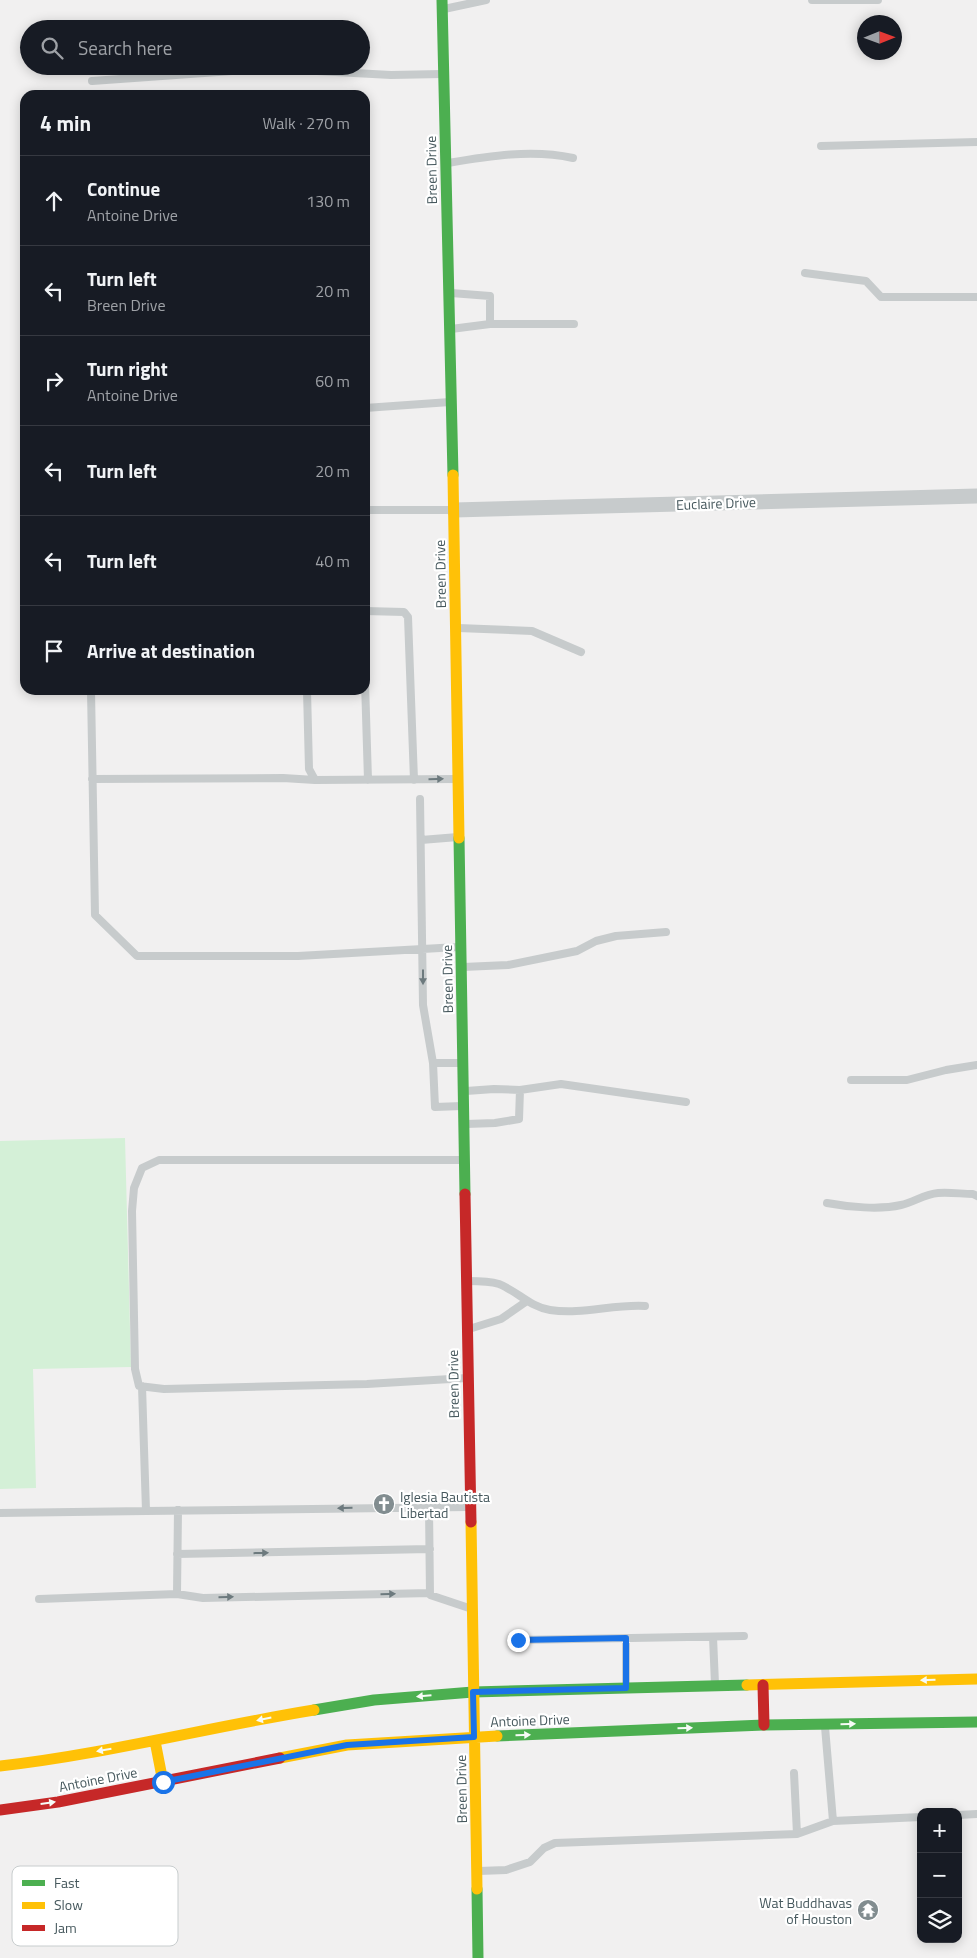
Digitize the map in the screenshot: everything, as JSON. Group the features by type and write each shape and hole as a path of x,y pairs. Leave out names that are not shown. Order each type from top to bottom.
{"main road":[{"name":"Breen Drive","path":"442,4 459,779 478,1958"},
{"name":"Antoine Drive","path":"0,1766 35,1762 155,1741 287,1714 374,1700 473,1692 977,1679"},
{"path":"763,1685 764,1725"},
{"name":"Antoine Drive","path":"0,1810 58,1802 347,1745 474,1737 764,1725 977,1722"},
{"path":"155,1741 163,1782"}],"street":[{"name":"Euclaire Drive","path":"454,510 977,496"}],"lane":[{"path":"442,4 486,0"},
{"path":"812,0 878,0"},
{"path":"370,74 444,74"},
{"path":"92,81 176,75"},
{"path":"821,146 977,142"},
{"path":"446,163 512,154 558,155 573,158"},
{"path":"804,272 866,281 881,297 977,297"},
{"path":"449,293 490,296 490,324"},
{"path":"450,329 490,324 574,324"},
{"path":"370,408 452,402"},
{"path":"370,510 454,510"},
{"path":"370,611 404,612 408,617 414,780"},
{"path":"456,628 532,631 581,652"},
{"path":"91,695 95,915 137,956 298,956 461,947"},
{"path":"307,695 309,769 315,780"},
{"path":"365,695 368,780"},
{"path":"92,779 459,779"},
{"path":"420,799 423,1006 432,1063 435,1107 464,1106"},
{"path":"421,840 459,837"},
{"path":"461,967 508,965 577,950 616,936 666,932"},
{"path":"432,1063 463,1063"},
{"path":"851,1080 907,1080 946,1070 977,1066"},
{"path":"464,1091 520,1090 561,1084 686,1102"},
{"path":"464,1124 495,1123 519,1119 520,1090"},
{"path":"464,1160 159,1160 142,1168 134,1188 132,1211 135,1369 139,1386 164,1389 367,1384 468,1378"},
{"path":"827,1203 849,1208 901,1205 938,1193 973,1194 977,1196"},
{"path":"466,1281 498,1284 540,1308 561,1311 582,1311 632,1305 645,1306"},
{"path":"467,1330 501,1318 527,1301"},
{"path":"142,1386 146,1510"},
{"path":"0,1513 470,1507"},
{"path":"429,1508 430,1593"},
{"path":"177,1594 178,1510"},
{"path":"177,1554 430,1549"},
{"path":"39,1599 177,1594 203,1598 430,1593 430,1595 444,1601 472,1609"},
{"path":"518,1640 744,1636"},
{"path":"713,1637 715,1686"},
{"path":"626,1638 626,1688"},
{"path":"825,1724 833,1821"},
{"path":"794,1773 797,1834"},
{"path":"962,1815 977,1814"},
{"path":"477,1871 506,1870 530,1862 544,1848 555,1843 797,1834 833,1821 917,1817"}],"green space":[{"path":"125,1138 131,1367 33,1369 36,1488 0,1489 0,1141"}],"traffic: fast":[{"path":"442,0 453,475"},
{"path":"459,838 465,1194"},
{"path":"314,1710 374,1700 473,1692 747,1685"},
{"path":"497,1736 764,1725 977,1722"},
{"path":"477,1889 478,1958"}],"traffic: slow":[{"path":"453,475 459,838"},
{"path":"471,1522 477,1889"},
{"path":"747,1685 977,1679"},
{"path":"0,1766 79,1755 314,1710"},
{"path":"280,1758 347,1745 497,1736"},
{"path":"155,1741 163,1782"}],"traffic: jam":[{"path":"465,1194 471,1522"},
{"path":"763,1685 764,1725"},
{"path":"0,1810 58,1802 280,1758"}],"place":[{"name":"Iglesia Bautista Libertad","path":"384,1504"},
{"name":"Wat Buddhavas of Houston","path":"868,1910"}],"route":[{"path":"163,1782 347,1745 474,1737 473,1692 626,1688 626,1638 518,1640"}]}
